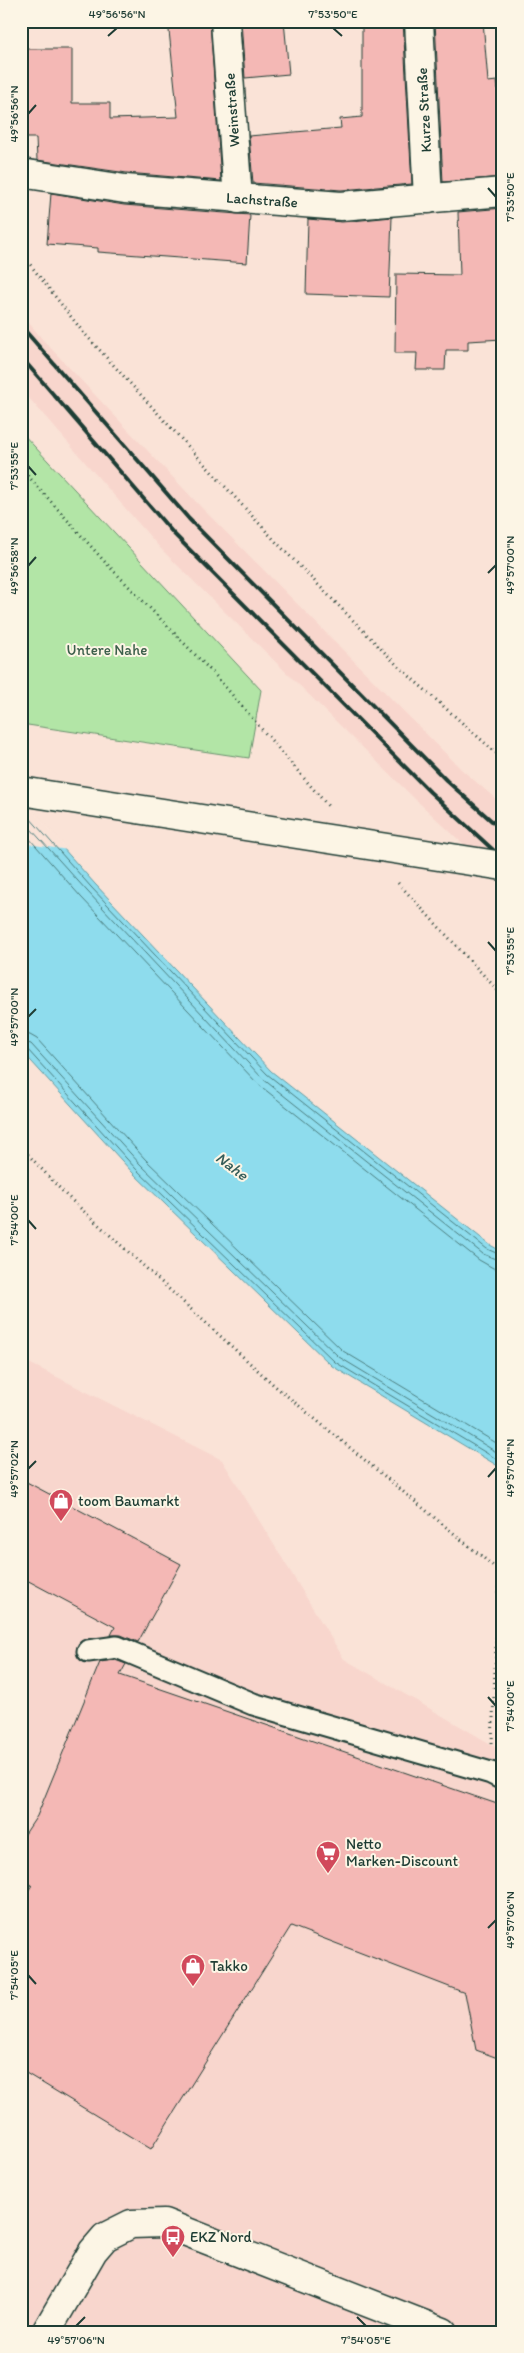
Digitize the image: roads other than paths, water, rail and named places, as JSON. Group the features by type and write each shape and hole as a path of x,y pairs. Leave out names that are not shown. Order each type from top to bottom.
{"main road":[{"name":"Weinstraße","path":"225,21 238,199"},
{"name":"Kurze Straße","path":"420,21 428,199"},
{"name":"Lachstraße","path":"21,173 125,189 341,206 503,192"},
{"path":"21,791 503,866"},
{"path":"46,2332 93,2251 106,2237 131,2224 164,2223 443,2332"}],"lane":[{"path":"88,1651 117,1647 253,1704 497,1776"}],"water":[{"name":"Nahe","path":"21,801 95,884 271,1071 490,1245 503,1252 503,1469 332,1366 132,1172 21,1050"}],"railway":[{"path":"21,326 189,519 447,781 503,831"},
{"path":"21,357 174,534 430,792 503,859"}],"place":[{"name":"toom Baumarkt","path":"61,1522"},
{"name":"Netto Marken-Discount","path":"328,1874"},
{"name":"Takko","path":"193,1987"},
{"name":"EKZ Nord","path":"173,2258"}],"park label":[{"name":"Untere Nahe","path":"107,650"}]}
